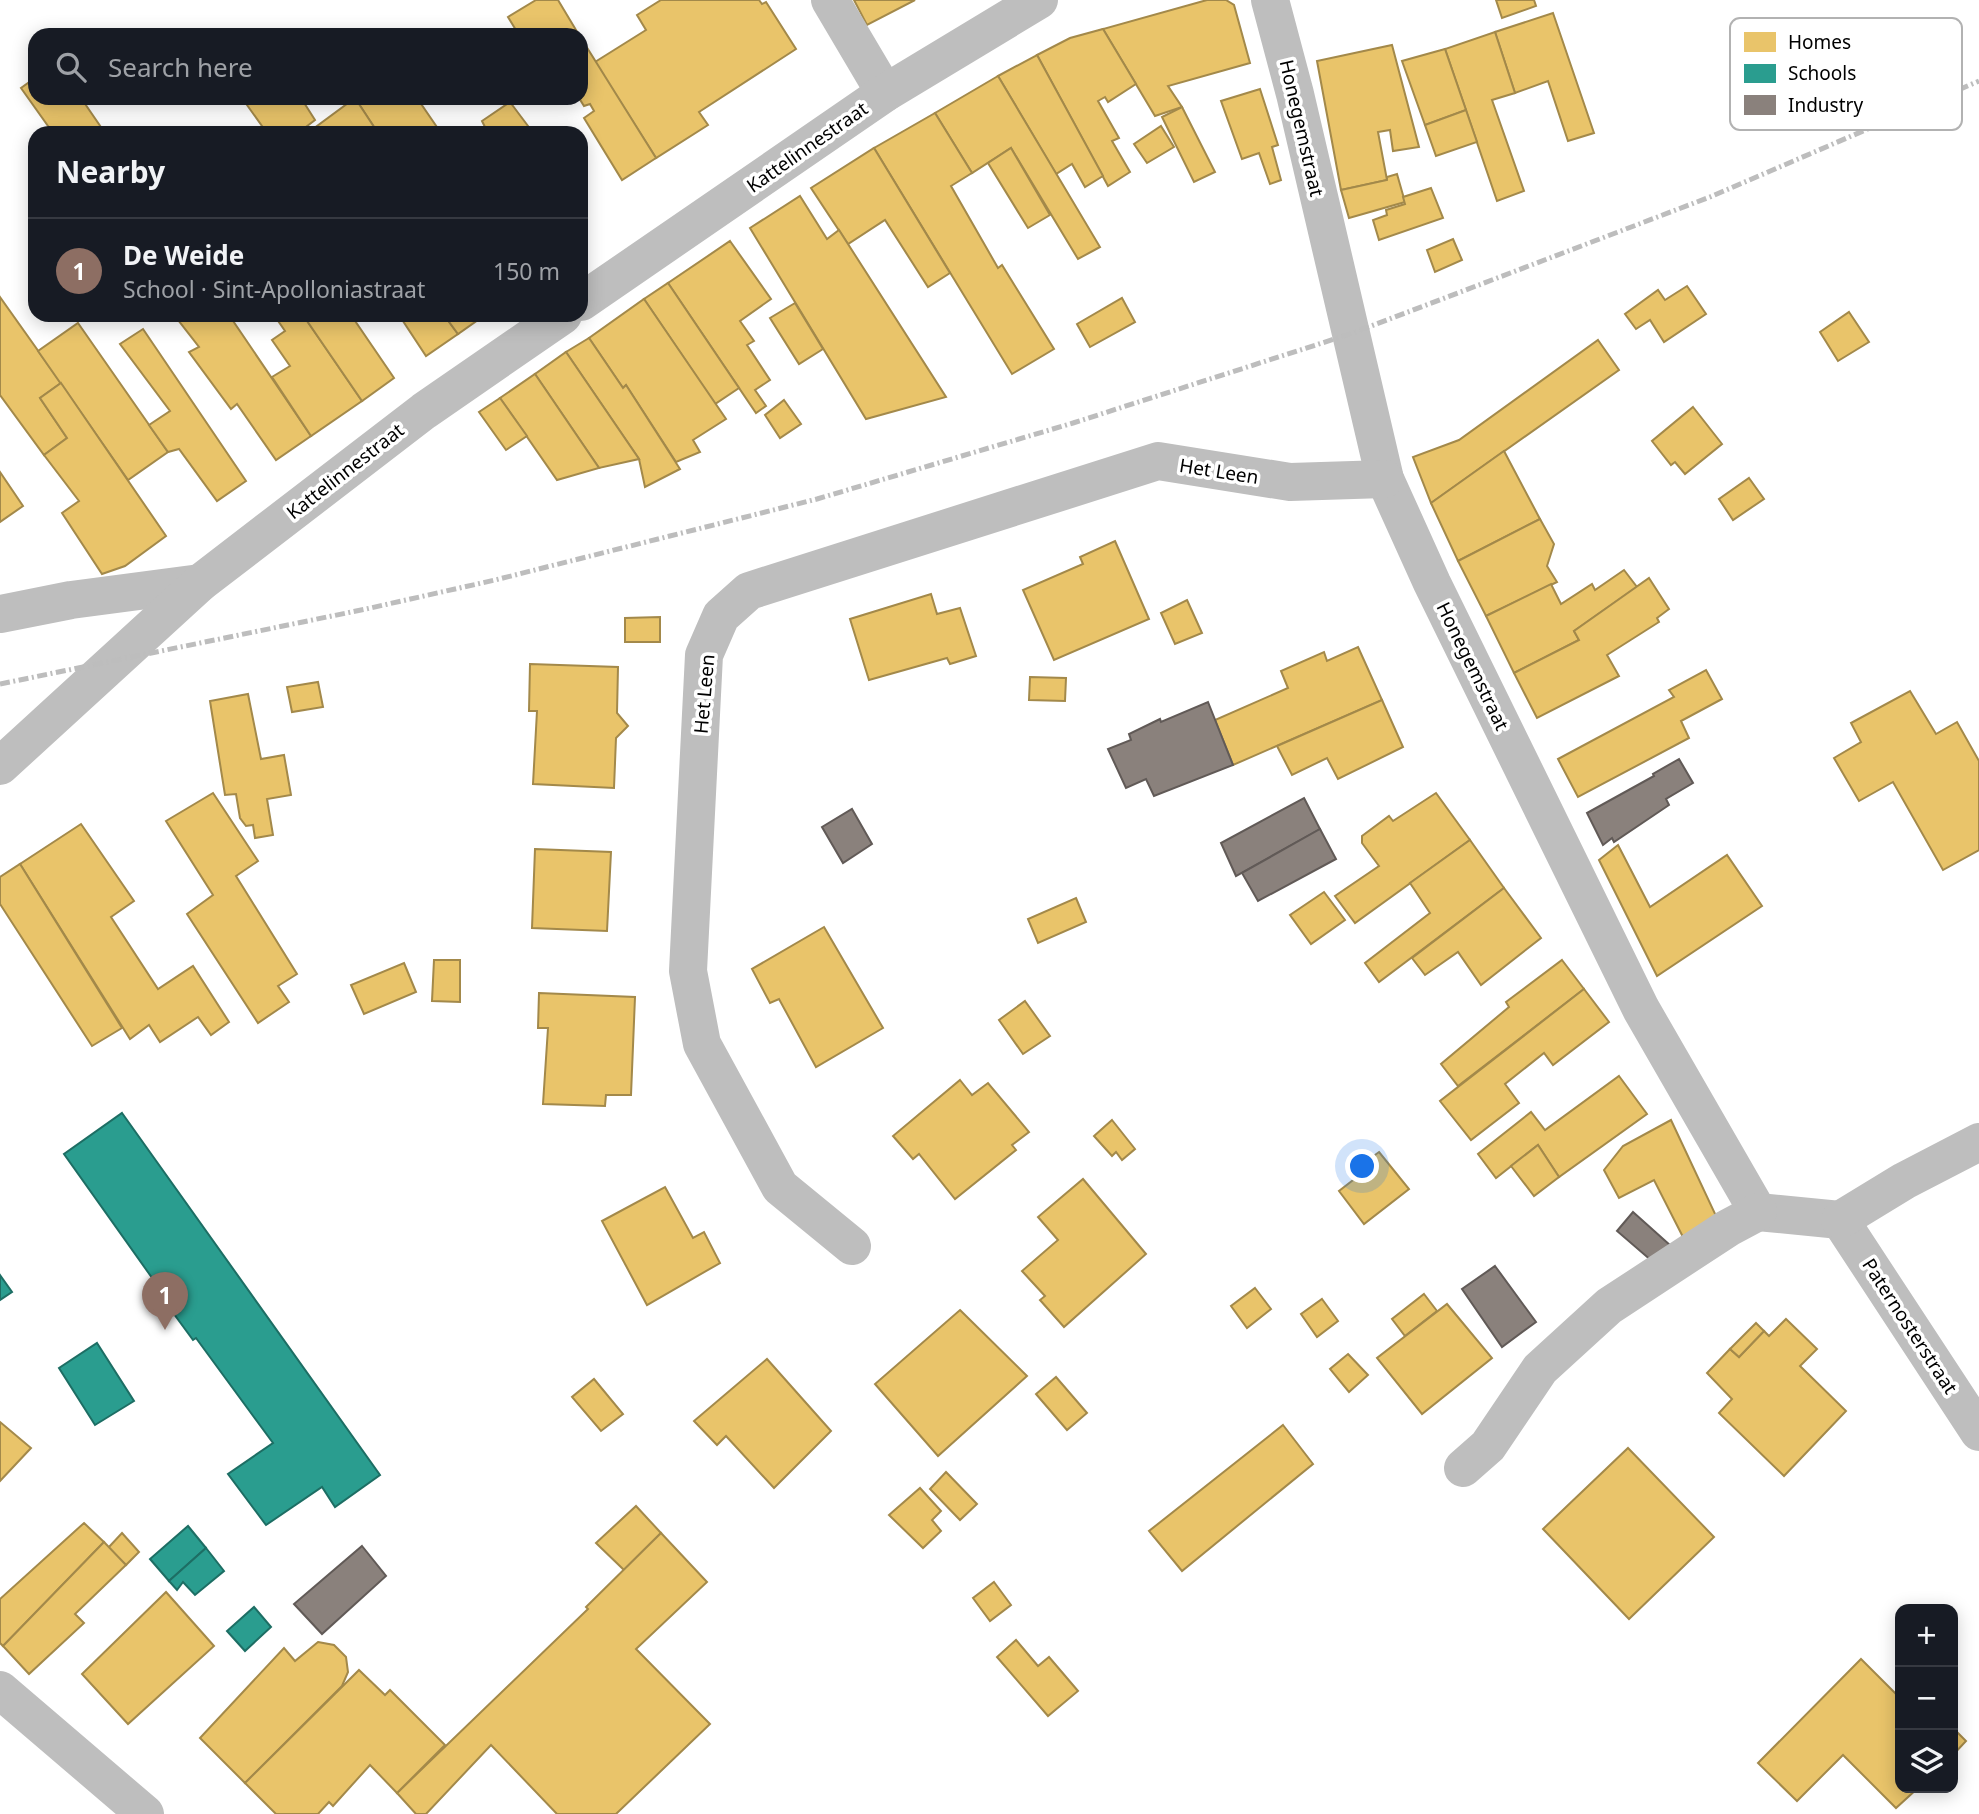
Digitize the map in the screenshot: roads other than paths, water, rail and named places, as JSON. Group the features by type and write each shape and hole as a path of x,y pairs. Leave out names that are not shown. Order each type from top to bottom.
{"street":[{"path":"830,0 885,93"},
{"name":"Kattelinnestraat","path":"588,297 885,93 1039,0"},
{"name":"Honegemstraat","path":"1270,0 1385,479 1432,583 1641,1009 1758,1212"},
{"name":"Kattelinnestraat","path":"0,766 200,583 424,411 553,322"},
{"name":"Het Leen","path":"852,1246 780,1187 702,1045 688,971 704,655 721,617 749,592 1158,461 1290,482 1385,479"},
{"path":"0,614 71,600 200,583"},
{"path":"1463,1468 1488,1446 1540,1369 1609,1306 1728,1228 1758,1212 1840,1220 1904,1181 1979,1142"},
{"name":"Paternosterstraat","path":"1840,1220 1979,1432"},
{"path":"0,1690 145,1814"}],"railway":[{"path":"1962,88 1979,81"},
{"path":"0,684 495,580 817,499 1073,423 1350,334 1710,197 1865,130"}],"place":[{"name":"De Weide","path":"165,1330"}]}
